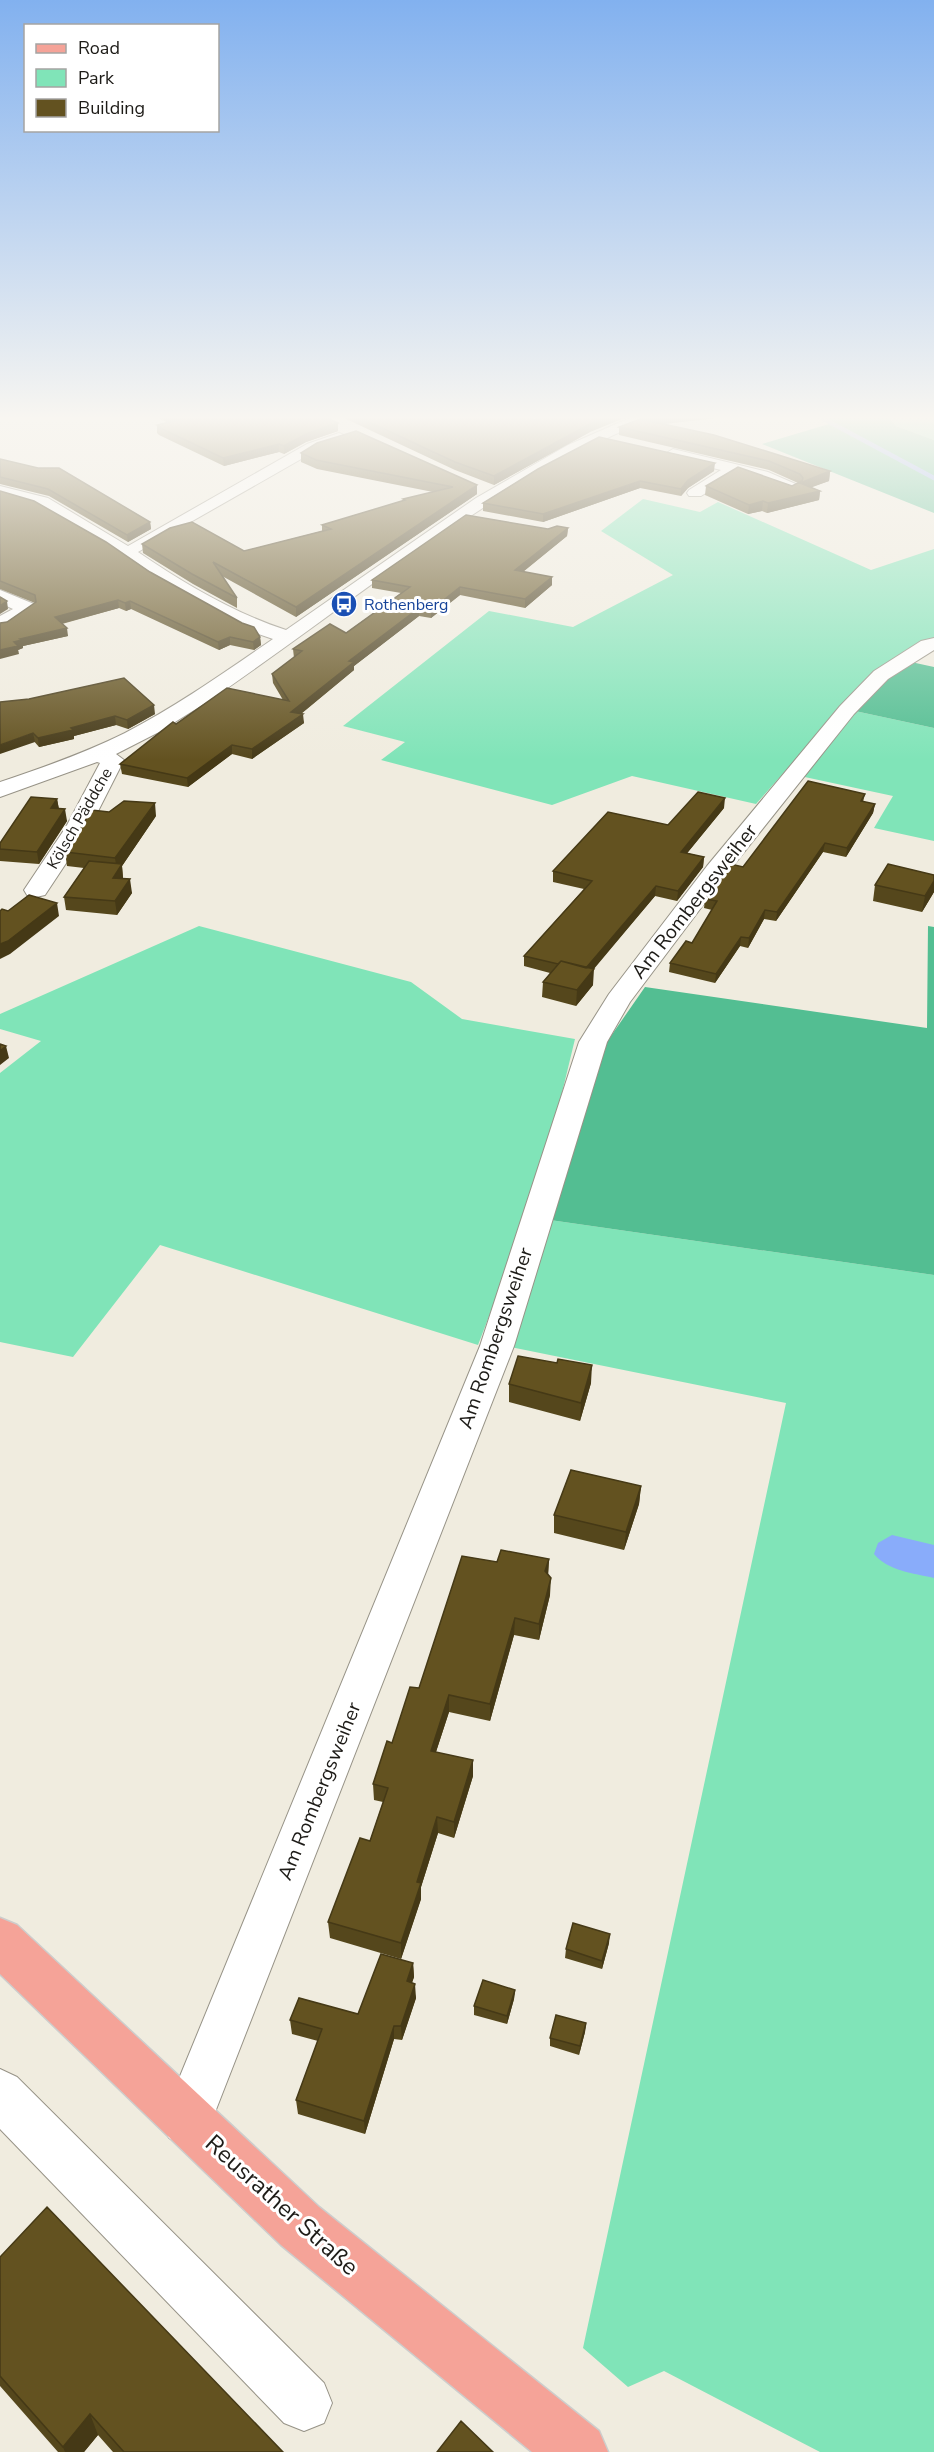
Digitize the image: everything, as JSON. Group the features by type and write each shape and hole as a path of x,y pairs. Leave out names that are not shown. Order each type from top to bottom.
{"main road":[{"name":"Reusrather Straße","path":"0,1941 300,2226 578,2452"}],"street":[{"path":"90,531 159,574 251,625 288,637"},
{"path":"126,553 164,531"},
{"path":"0,790 98,755 151,727 288,637 436,531"},
{"path":"0,596 27,608 0,624"},
{"name":"Am Rombergsweiher","path":"187,2120 496,1346 593,1042 618,1000 716,871 847,710 881,675 928,645 934,644"},
{"name":"Kölsch Päddche","path":"36,890 78,827 113,760 98,755"},
{"path":"0,2094 304,2403"}],"green space":[{"path":"602,531 784,531 871,570 934,549 934,640 896,658 869,676 756,804 632,776 552,805 381,760 405,742 343,726 489,611 573,627 673,575"},
{"path":"911,662 934,667 934,728 855,711 888,677"},
{"path":"855,711 934,728 934,841 874,828 893,796 800,776"},
{"path":"199,926 411,982 462,1019 575,1039 553,1130 528,1214 478,1345 160,1245 73,1357 0,1342 0,1073 41,1041 0,1029 0,1014"},
{"path":"928,926 934,927 934,1275 550,1220 604,1046 645,987 927,1028"},
{"path":"550,1220 934,1275 934,2452 820,2452 664,2371 628,2387 583,2348 786,1403 505,1346"}],"water":[{"path":"892,1535 934,1545 934,1578 894,1568 874,1554 878,1543"}],"building":[{"path":"0,531 87,531 150,572 242,623 254,627 260,637 253,642 230,637 218,642 130,601 125,603 118,600 55,617 67,628 20,639 22,640 14,642 18,646 0,650 0,623 7,622 36,602 35,595 0,581"},
{"path":"164,531 209,531 244,551 321,531 408,531 296,607 213,562 237,598 142,544"},
{"path":"442,531 564,531 515,570 552,577 525,599 460,587 431,610 419,608 349,661 354,662 291,712 303,714 252,749 232,745 187,778 120,764 173,722 176,724 227,688 289,701 272,674 302,651 293,649 330,624 346,633 410,587 372,580"},
{"path":"0,597 7,601 0,606"},
{"path":"124,678 154,705 127,720 115,716 71,728 73,730 38,738 33,733 0,745 0,702 29,699"},
{"path":"808,781 865,794 861,801 875,804 847,848 825,843 777,912 765,910 749,938 741,937 716,974 670,963 686,941 692,943 717,901 705,899 731,864 743,867"},
{"path":"698,792 725,798 681,852 704,857 678,891 656,886 586,968 561,961 558,964 524,956 592,881 553,871 608,812 668,825"},
{"path":"31,797 57,799 51,808 65,809 37,852 0,849 0,843"},
{"path":"124,801 155,803 115,858 65,852 92,810 109,812"},
{"path":"89,861 122,864 113,878 130,879 115,901 64,897"},
{"path":"888,864 934,875 934,881 925,896 875,885"},
{"path":"29,895 57,903 8,941 0,944 0,911 2,909 8,911"},
{"path":"561,961 594,969 577,990 543,982"},
{"path":"518,1356 557,1363 558,1359 592,1365 581,1403 509,1384"},
{"path":"571,1470 641,1486 626,1532 554,1515"},
{"path":"501,1550 549,1559 545,1571 551,1578 539,1624 515,1618 490,1704 449,1695 431,1751 473,1760 454,1822 437,1817 417,1882 421,1883 401,1943 328,1922 360,1838 370,1841 388,1788 373,1784 387,1741 392,1743 410,1687 419,1688 462,1556 497,1562"},
{"path":"573,1923 610,1934 602,1961 566,1949"},
{"path":"381,1954 413,1963 407,1981 415,1984 401,2026 394,2026 364,2121 296,2100 322,2029 290,2020 299,1998 358,2014"},
{"path":"483,1980 515,1990 507,2016 474,2006"},
{"path":"556,2015 586,2023 580,2046 550,2038"},
{"path":"47,2207 283,2452 124,2452 90,2414 63,2447 0,2376 0,2257"},
{"path":"461,2421 493,2452 437,2452"}],"place":[{"name":"Rothenberg","path":"344,604"}]}
